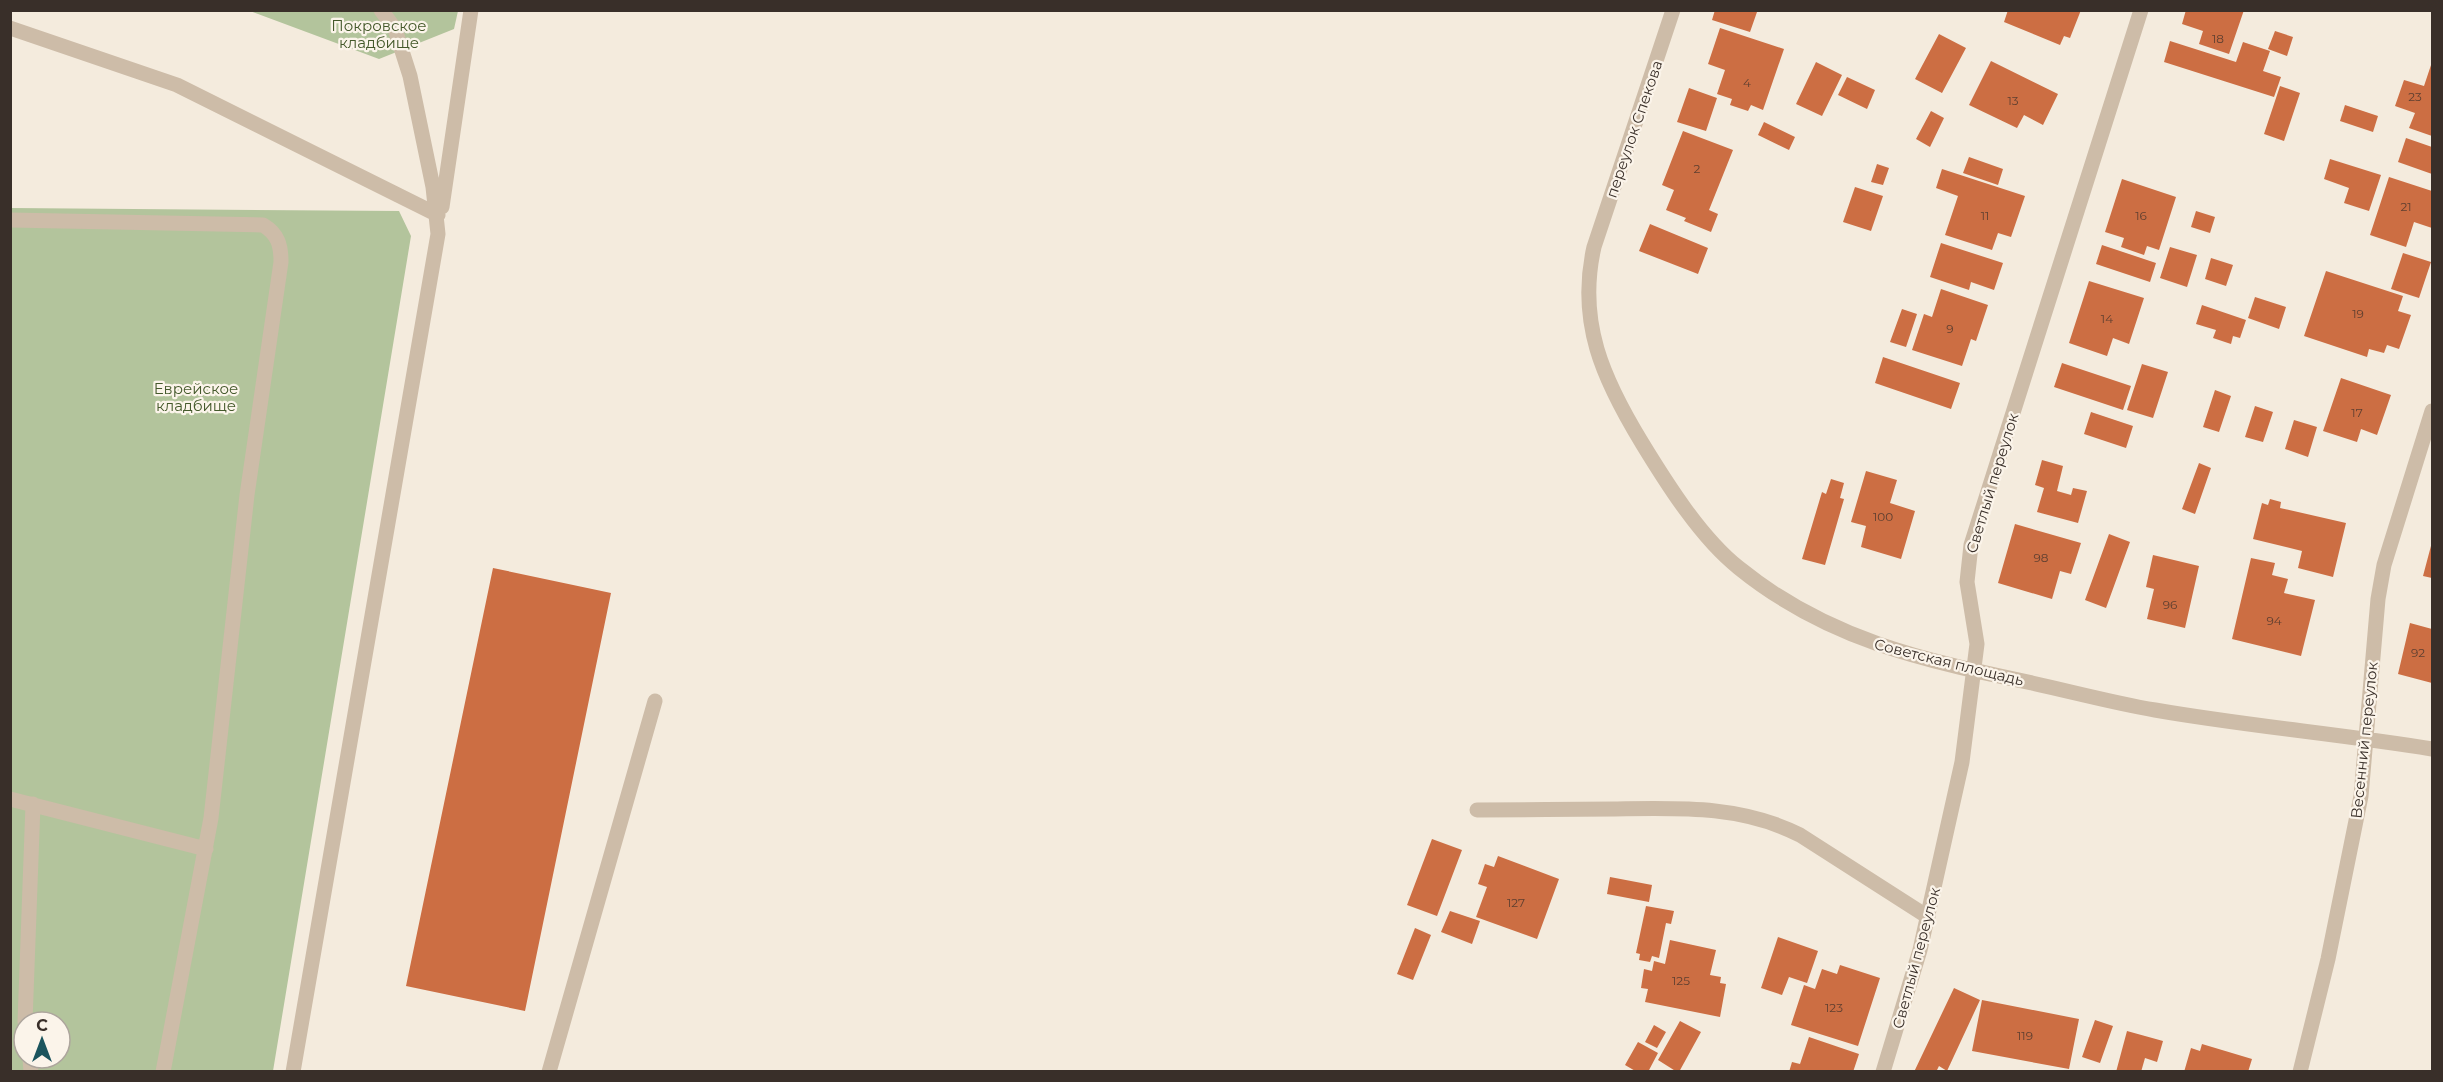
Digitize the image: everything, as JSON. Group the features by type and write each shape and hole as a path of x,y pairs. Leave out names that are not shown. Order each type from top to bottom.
{"street":[{"path":"381,10 395,29 410,76 438,214 438,234"},
{"path":"395,29 396,10"},
{"path":"293,1071 438,234 471,10"},
{"name":"переулок Спекова","path":"1594,247 1673,10"},
{"name":"Светлый переулок","path":"1883,1071 1928,917 1962,762 1975,671 1976,629 1967,582 1971,545 2141,10"},
{"path":"10,28 177,85 438,214"},
{"path":"10,220 263,225 272,230 279,240 281,262 247,495 206,849 163,1071"},
{"name":"Советская площадь","path":"1594,247 1588,272 1590,331 1606,378 1665,482 1702,530 1736,566 1799,610 1838,630 1874,644 1975,671 2153,710 2433,749"},
{"name":"Весенний переулок","path":"2300,1071 2328,959 2361,796 2384,565 2433,411"},
{"path":"549,1071 655,700"},
{"path":"10,799 206,849"},
{"path":"25,1010 33,804"},
{"path":"1477,810 1695,808 1742,814 1782,826 1800,835 1928,917"}],"green space":[{"name":"Покровское кладбище","path":"250,11 458,11 454,29 379,59"},
{"name":"Еврейское кладбище","path":"11,208 399,211 411,236 273,1071 11,1072"}],"building":[{"path":"1715,10 1753,10 1757,12 1750,32 1712,20"},
{"path":"2008,10 2081,10 2070,38 2064,36 2060,45 2004,22"},
{"path":"2186,10 2244,10 2229,54 2199,44 2203,31 2182,24"},
{"path":"1720,28 1784,49 1763,110 1751,105 1748,111 1730,105 1732,99 1717,94 1725,70 1708,64"},
{"path":"2275,31 2293,37 2287,56 2268,49"},
{"path":"1939,34 1966,48 1942,93 1915,79"},
{"path":"2170,41 2236,62 2243,42 2270,51 2263,71 2281,77 2274,97 2164,62"},
{"path":"1991,61 2058,94 2043,125 2024,115 2017,128 1969,105"},
{"path":"1816,62 1842,75 1822,116 1796,104"},
{"path":"2432,62 2432,136 2409,128 2415,113 2395,106 2404,80 2424,86"},
{"path":"1847,77 1875,90 1867,109 1838,95"},
{"path":"2280,86 2300,93 2284,141 2264,134"},
{"path":"1689,88 1717,98 1706,131 1677,122"},
{"path":"2345,105 2378,116 2373,132 2340,121"},
{"path":"1931,111 1944,118 1930,147 1916,139"},
{"path":"1764,122 1795,137 1789,150 1758,135"},
{"path":"1683,131 1733,150 1709,210 1718,214 1711,232 1684,221 1686,218 1666,210 1674,190 1662,185"},
{"path":"2406,138 2432,147 2432,174 2398,162"},
{"path":"1969,157 2003,169 1998,185 1963,173"},
{"path":"2330,159 2381,175 2369,211 2344,203 2349,188 2324,179"},
{"path":"1877,164 1889,168 1883,185 1871,182"},
{"path":"1942,169 2025,196 2011,237 1998,233 1992,250 1945,235 1958,196 1936,188"},
{"path":"2389,177 2432,191 2432,228 2414,222 2406,247 2370,235"},
{"path":"2122,179 2176,197 2159,250 2147,246 2144,255 2121,247 2124,238 2105,232"},
{"path":"1855,187 1883,196 1871,231 1843,222"},
{"path":"2196,211 2215,217 2210,233 2191,227"},
{"path":"1650,224 1708,248 1698,274 1639,251"},
{"path":"1941,243 2003,263 1994,290 1971,282 1969,290 1930,277"},
{"path":"2102,245 2156,263 2150,282 2096,264"},
{"path":"2170,247 2197,255 2187,287 2160,278"},
{"path":"2403,253 2431,262 2419,298 2391,289"},
{"path":"2211,258 2233,265 2226,286 2205,279"},
{"path":"2326,271 2403,296 2398,311 2411,315 2399,349 2387,345 2384,353 2369,349 2367,357 2304,336"},
{"path":"2089,281 2144,298 2129,344 2113,338 2107,356 2069,343"},
{"path":"1941,289 1988,305 1976,341 1971,339 1962,366 1912,350 1924,314 1932,317"},
{"path":"2255,297 2286,307 2279,329 2248,318"},
{"path":"2202,305 2246,320 2240,338 2233,336 2231,344 2213,338 2216,330 2196,324"},
{"path":"1902,309 1917,314 1906,347 1890,342"},
{"path":"1883,357 1960,383 1951,409 1875,383"},
{"path":"2062,363 2131,386 2123,410 2054,387"},
{"path":"2142,364 2168,372 2153,418 2127,410"},
{"path":"2341,378 2391,395 2377,435 2361,429 2357,442 2323,431"},
{"path":"2215,390 2231,396 2219,432 2203,427"},
{"path":"2255,406 2273,412 2263,442 2245,437"},
{"path":"2091,412 2133,426 2126,448 2084,434"},
{"path":"2294,420 2317,427 2308,457 2285,449"},
{"path":"2042,460 2063,466 2057,491 2071,495 2073,488 2087,491 2078,523 2037,512 2044,488 2035,485"},
{"path":"2199,463 2211,468 2195,514 2182,509"},
{"path":"1866,471 1897,480 1890,503 1915,511 1901,559 1861,547 1866,526 1851,522"},
{"path":"1831,479 1844,483 1840,498 1844,499 1825,565 1802,559 1822,492 1826,494"},
{"path":"2270,499 2281,502 2280,508 2346,523 2333,577 2298,568 2302,551 2253,539 2262,503 2268,505"},
{"path":"2015,524 2081,543 2071,574 2060,571 2052,599 1998,583"},
{"path":"2109,534 2130,542 2106,608 2085,600"},
{"path":"2432,542 2432,578 2423,576"},
{"path":"2153,555 2199,566 2185,628 2147,619 2154,589 2146,587"},
{"path":"2251,558 2275,563 2272,575 2288,579 2284,593 2315,600 2301,656 2232,639"},
{"path":"493,568 611,593 525,1011 406,986"},
{"path":"2410,623 2432,629 2432,683 2398,674"},
{"path":"1432,839 1462,850 1437,916 1407,905"},
{"path":"1498,856 1559,879 1537,939 1476,917 1487,887 1478,884 1485,864 1494,867"},
{"path":"1610,877 1652,885 1649,902 1607,894"},
{"path":"1646,906 1674,911 1671,924 1666,923 1659,958 1652,956 1650,962 1639,960 1640,954 1636,953"},
{"path":"1450,911 1480,921 1472,944 1441,932"},
{"path":"1415,928 1431,935 1413,980 1397,974"},
{"path":"1778,937 1818,951 1807,983 1789,977 1782,995 1761,988"},
{"path":"1670,940 1716,950 1710,975 1721,977 1720,983 1726,984 1720,1017 1645,1002 1648,989 1641,988 1644,969 1652,971 1654,961 1665,964"},
{"path":"1840,965 1880,978 1858,1046 1791,1025 1804,985 1815,989 1822,969 1837,974"},
{"path":"1954,988 1980,1000 1947,1071 1939,1066 1936,1072 1914,1072"},
{"path":"1982,1000 2079,1019 2069,1069 1972,1051"},
{"path":"2095,1020 2113,1026 2100,1063 2082,1057"},
{"path":"1680,1021 1701,1032 1677,1072 1658,1060"},
{"path":"1654,1025 1666,1032 1657,1048 1645,1042"},
{"path":"2127,1031 2163,1041 2157,1062 2145,1058 2141,1072 2116,1072"},
{"path":"1809,1037 1859,1054 1853,1072 1789,1072 1792,1062 1800,1064"},
{"path":"1638,1042 1658,1053 1648,1072 1637,1072 1625,1065"},
{"path":"2202,1044 2252,1059 2248,1072 2184,1072 2191,1048 2200,1051"}]}
